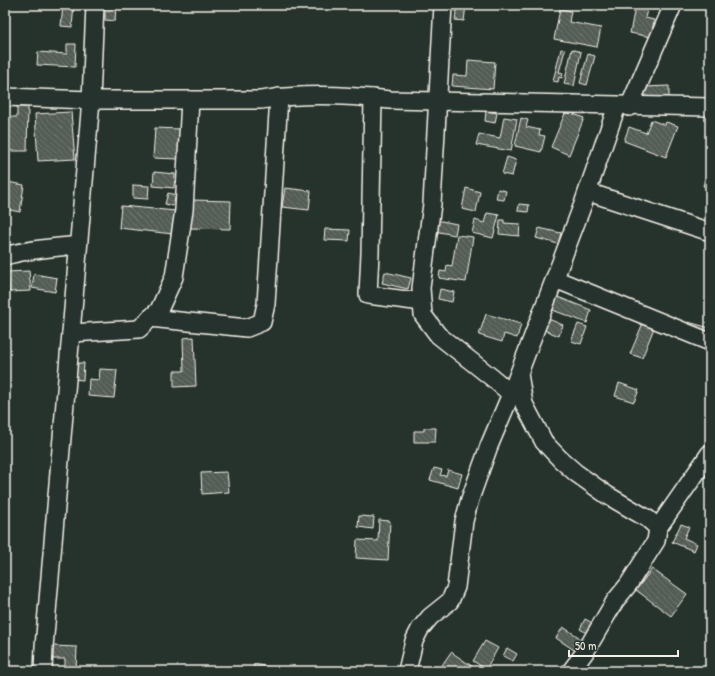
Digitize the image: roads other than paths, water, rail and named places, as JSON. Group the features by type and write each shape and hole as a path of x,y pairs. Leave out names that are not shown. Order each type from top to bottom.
{"street":[{"path":"43,671 91,100 95,5"},
{"path":"443,5 432,204 421,288 423,315 438,335 511,394"},
{"path":"407,671 414,641 420,629 430,616 450,601 456,587 464,521 489,446 519,374 588,192 623,106 673,5"},
{"path":"5,97 91,100 261,100 279,97 340,96 390,100 710,108"},
{"path":"150,318 247,328 262,322 266,304 279,97"},
{"path":"373,98 368,294 422,302"},
{"path":"71,333 139,328 159,310 174,277 184,210 190,100"},
{"path":"588,192 710,232"},
{"path":"5,256 20,252 45,250 78,244"},
{"path":"555,279 710,342"},
{"path":"519,374 524,404 544,442 560,459 576,472 607,495 648,519 658,528"},
{"path":"572,671 615,601 628,585 656,541 658,528 710,453"}]}
